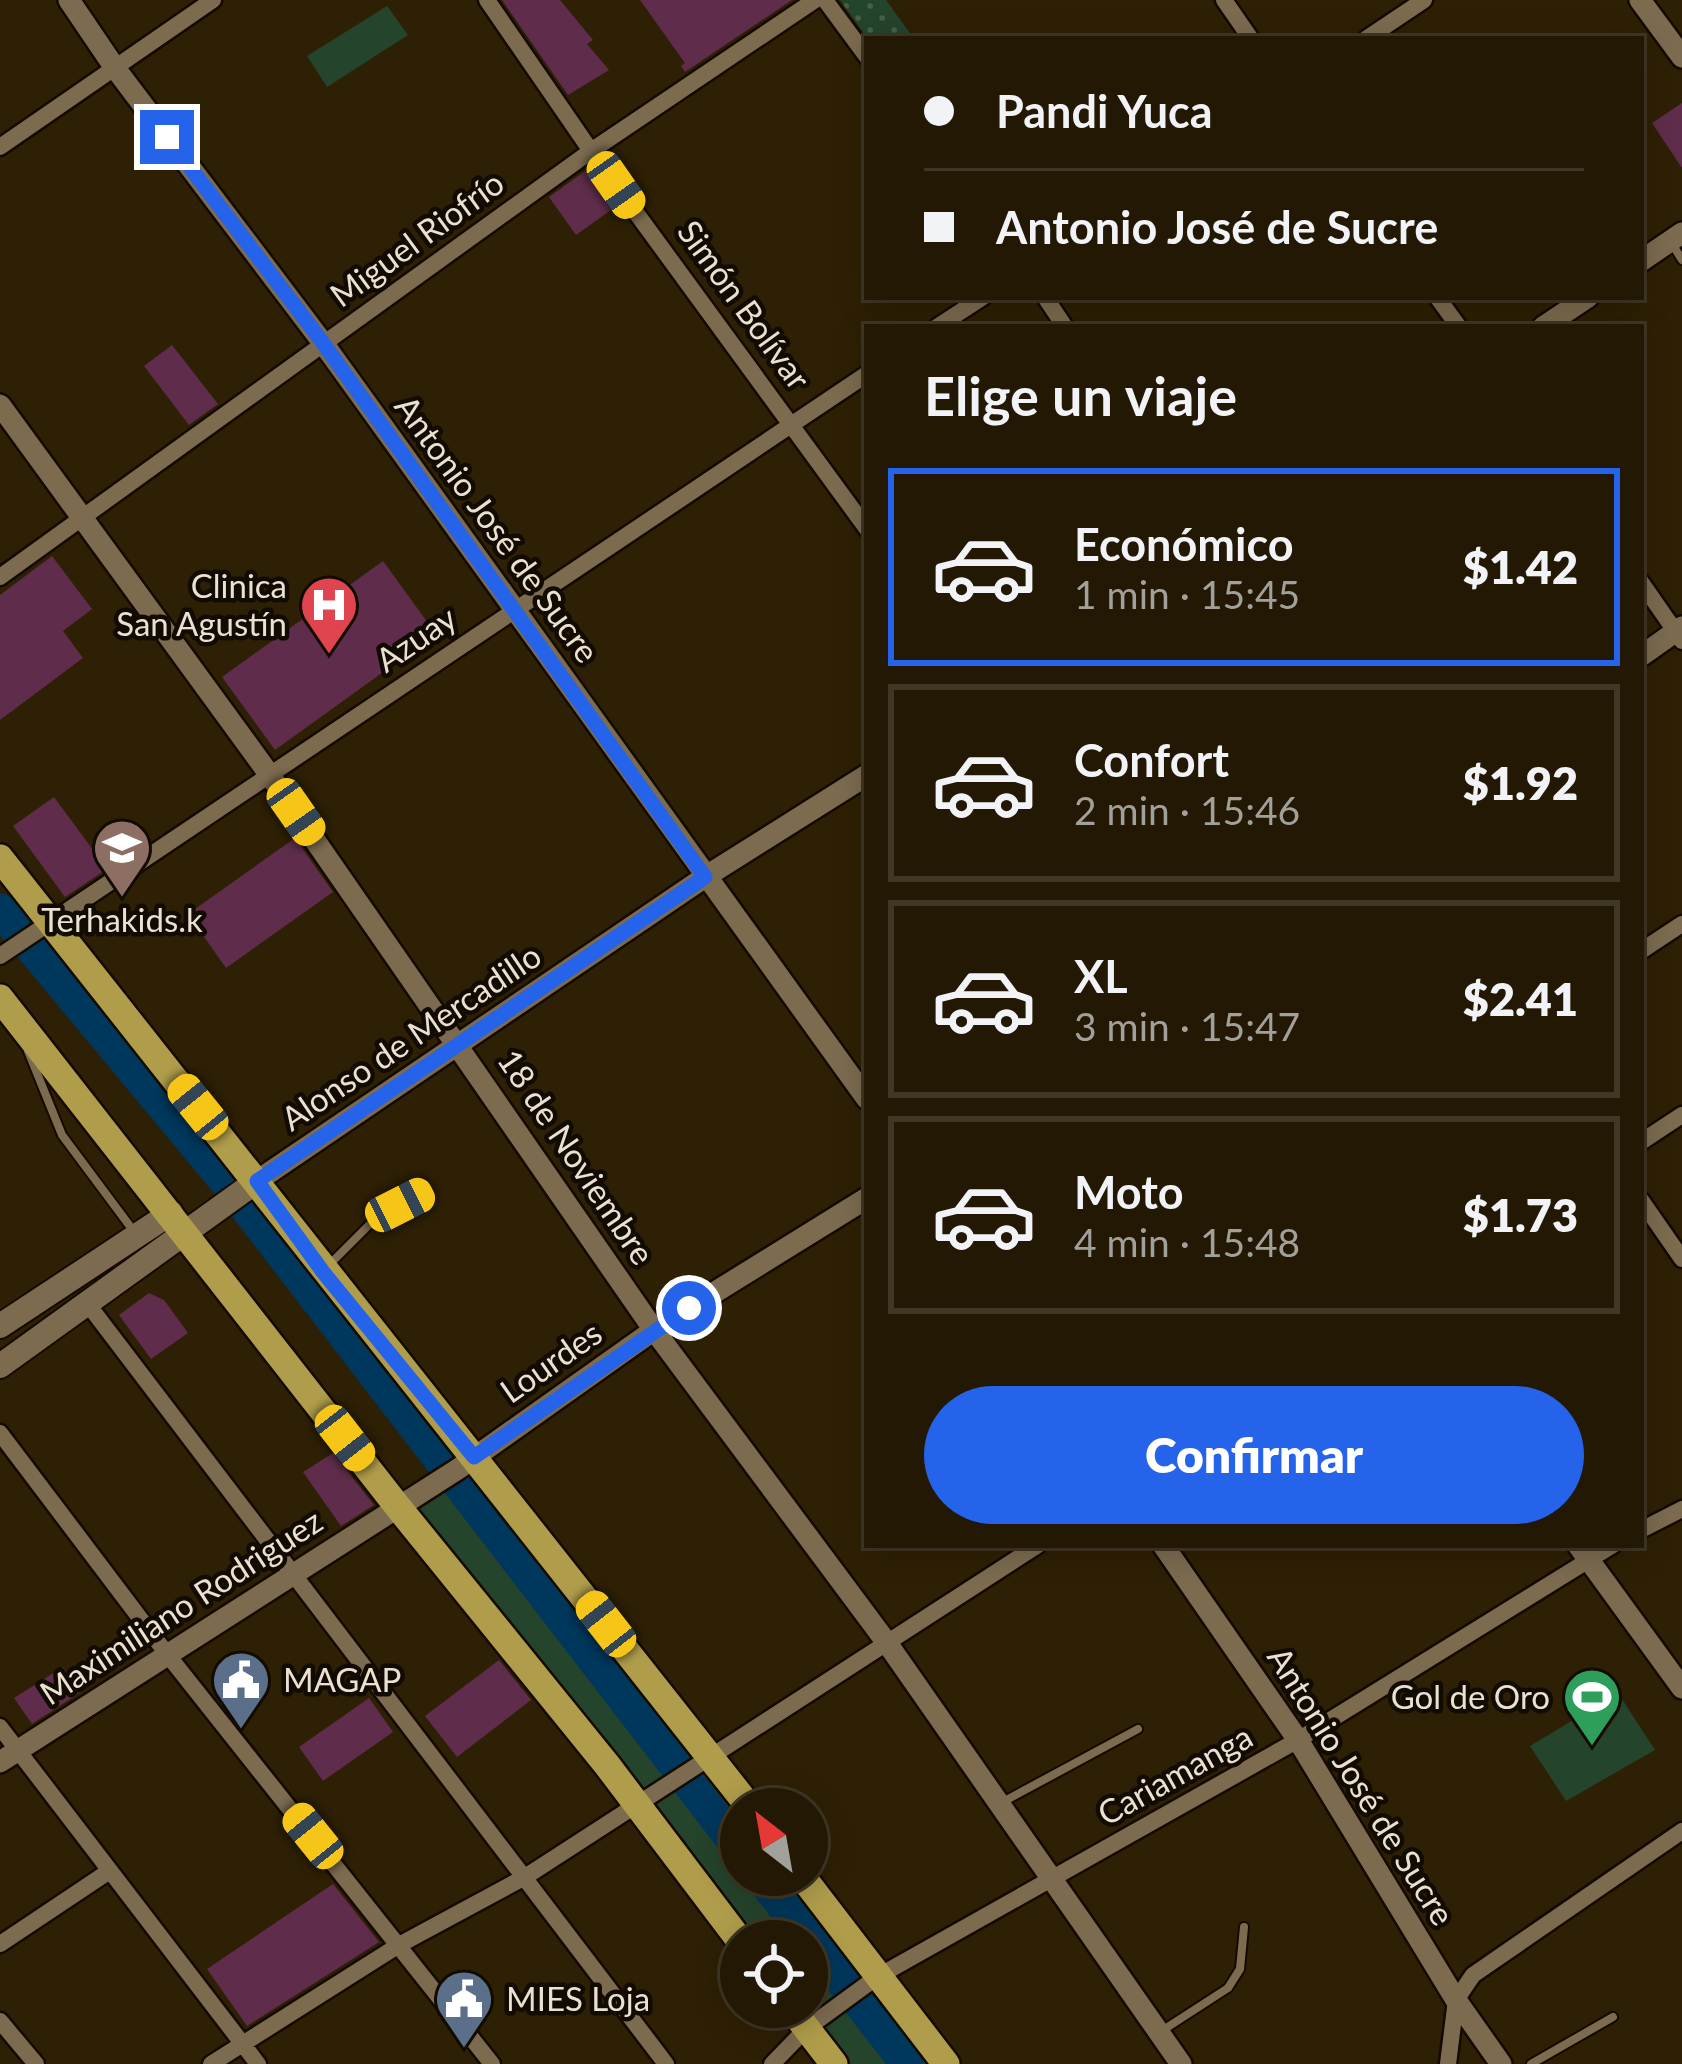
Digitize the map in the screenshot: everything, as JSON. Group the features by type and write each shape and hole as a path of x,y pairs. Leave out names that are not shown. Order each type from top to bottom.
{"main road":[{"path":"0,858 44,928 323,1272 703,1764 729,1788"},
{"path":"8,1007 644,1801 726,1920"},
{"name":"Alonso de Mercadillo","path":"0,1366 119,1280 184,1224 250,1186"},
{"name":"Alonso de Mercadillo","path":"0,1326 137,1236 184,1224"},
{"path":"103,1258 119,1280"},
{"path":"815,1896 870,1982 946,2064"},
{"path":"810,2028 834,2064"}],"street":[{"name":"Antonio José de Sucre","path":"69,0 323,343 864,1096"},
{"path":"5,146 213,0"},
{"name":"Simón Bolívar","path":"487,0 591,151 864,525"},
{"name":"Miguel Riofrío","path":"0,577 591,151 815,0"},
{"path":"824,0 864,53"},
{"path":"1224,0 1249,36"},
{"path":"1370,36 1424,0"},
{"path":"1640,0 1682,57"},
{"path":"1644,260 1678,245"},
{"path":"942,324 978,300"},
{"path":"1548,324 1584,300"},
{"name":"Azuay","path":"0,956 864,376"},
{"name":"18 de Noviembre","path":"0,405 459,1044 654,1330 887,1642 1181,2064"},
{"path":"1644,586 1680,633 1644,654"},
{"name":"Alonso de Mercadillo","path":"250,1186 705,877 864,777"},
{"path":"1644,949 1682,924"},
{"path":"1644,1140 1682,1114"},
{"name":"Lourdes","path":"408,1501 654,1330 864,1200"},
{"path":"1644,1204 1682,1258"},
{"path":"87,1303 666,2064"},
{"path":"0,1433 166,1654 492,2064"},
{"name":"Maximiliano Rodriguez","path":"9,1756 408,1501"},
{"path":"1644,1528 1682,1509"},
{"path":"211,2064 398,1945 525,1877 1033,1548"},
{"name":"Antonio José de Sucre","path":"1165,1548 1298,1739 1456,2000 1501,2064"},
{"path":"1582,1552 1682,1688"},
{"name":"Cariamanga","path":"828,2006 1298,1739 1582,1552"},
{"path":"0,1727 9,1756 258,2064"},
{"path":"1448,2064 1456,2000 1473,1975 1682,1832"},
{"path":"0,1944 107,1872"},
{"path":"0,2021 36,2064"},
{"name":"Cariamanga","path":"772,2064 798,2028"}],"lane":[{"path":"8,1007 62,1135 137,1236"},
{"path":"323,1272 378,1216 422,1194"},
{"path":"998,1804 1138,1729"},
{"path":"1159,2032 1228,1988 1240,1969 1244,1928"},
{"path":"1531,2064 1613,2017"}],"green space":[{"path":"840,0 886,0 912,36 866,36"},
{"path":"387,6 408,35 327,87 307,56"},
{"path":"474,1457 725,1788 720,1788 720,1896 816,1896 946,2064 834,2064 817,2028 828,2028 828,1920 724,1920 398,1507"},
{"name":"Gol de Oro","path":"1618,1693 1655,1750 1566,1801 1530,1746"}],"building":[{"path":"502,0 560,0 593,40 587,44 609,70 568,95"},
{"path":"640,0 792,0 685,72 681,66 685,63"},
{"path":"1682,103 1682,168 1652,123"},
{"path":"585,171 611,210 576,235 549,197"},
{"path":"172,345 218,404 189,425 144,366"},
{"path":"52,556 92,609 63,631 83,658 0,720 0,595"},
{"name":"Clinica San Agustín","path":"383,561 436,634 275,750 222,677"},
{"path":"54,797 107,869 65,897 13,826"},
{"path":"295,838 333,892 226,968 188,914"},
{"path":"149,1293 164,1300 188,1333 151,1359 119,1315"},
{"path":"333,1453 374,1505 341,1526 303,1472"},
{"path":"499,1660 531,1700 457,1757 425,1716"},
{"path":"63,1667 81,1692 32,1724 14,1698"},
{"path":"369,1698 393,1732 323,1781 299,1747"},
{"path":"333,1884 379,1942 247,2026 207,1969"}],"waterway":[{"path":"0,910 231,1188 720,1824"},
{"path":"775,1896 907,2064"}],"place":[{"name":"Clinica San Agustín","path":"329,656"},
{"name":"Terhakids.k","path":"122,899"},
{"name":"MAGAP","path":"241,1731"},
{"name":"Gol de Oro","path":"1592,1748"},
{"name":"MIES Loja","path":"464,2050"}],"route":[{"path":"167,137 323,343 705,877 257,1181 323,1272 474,1457 689,1308"}]}
